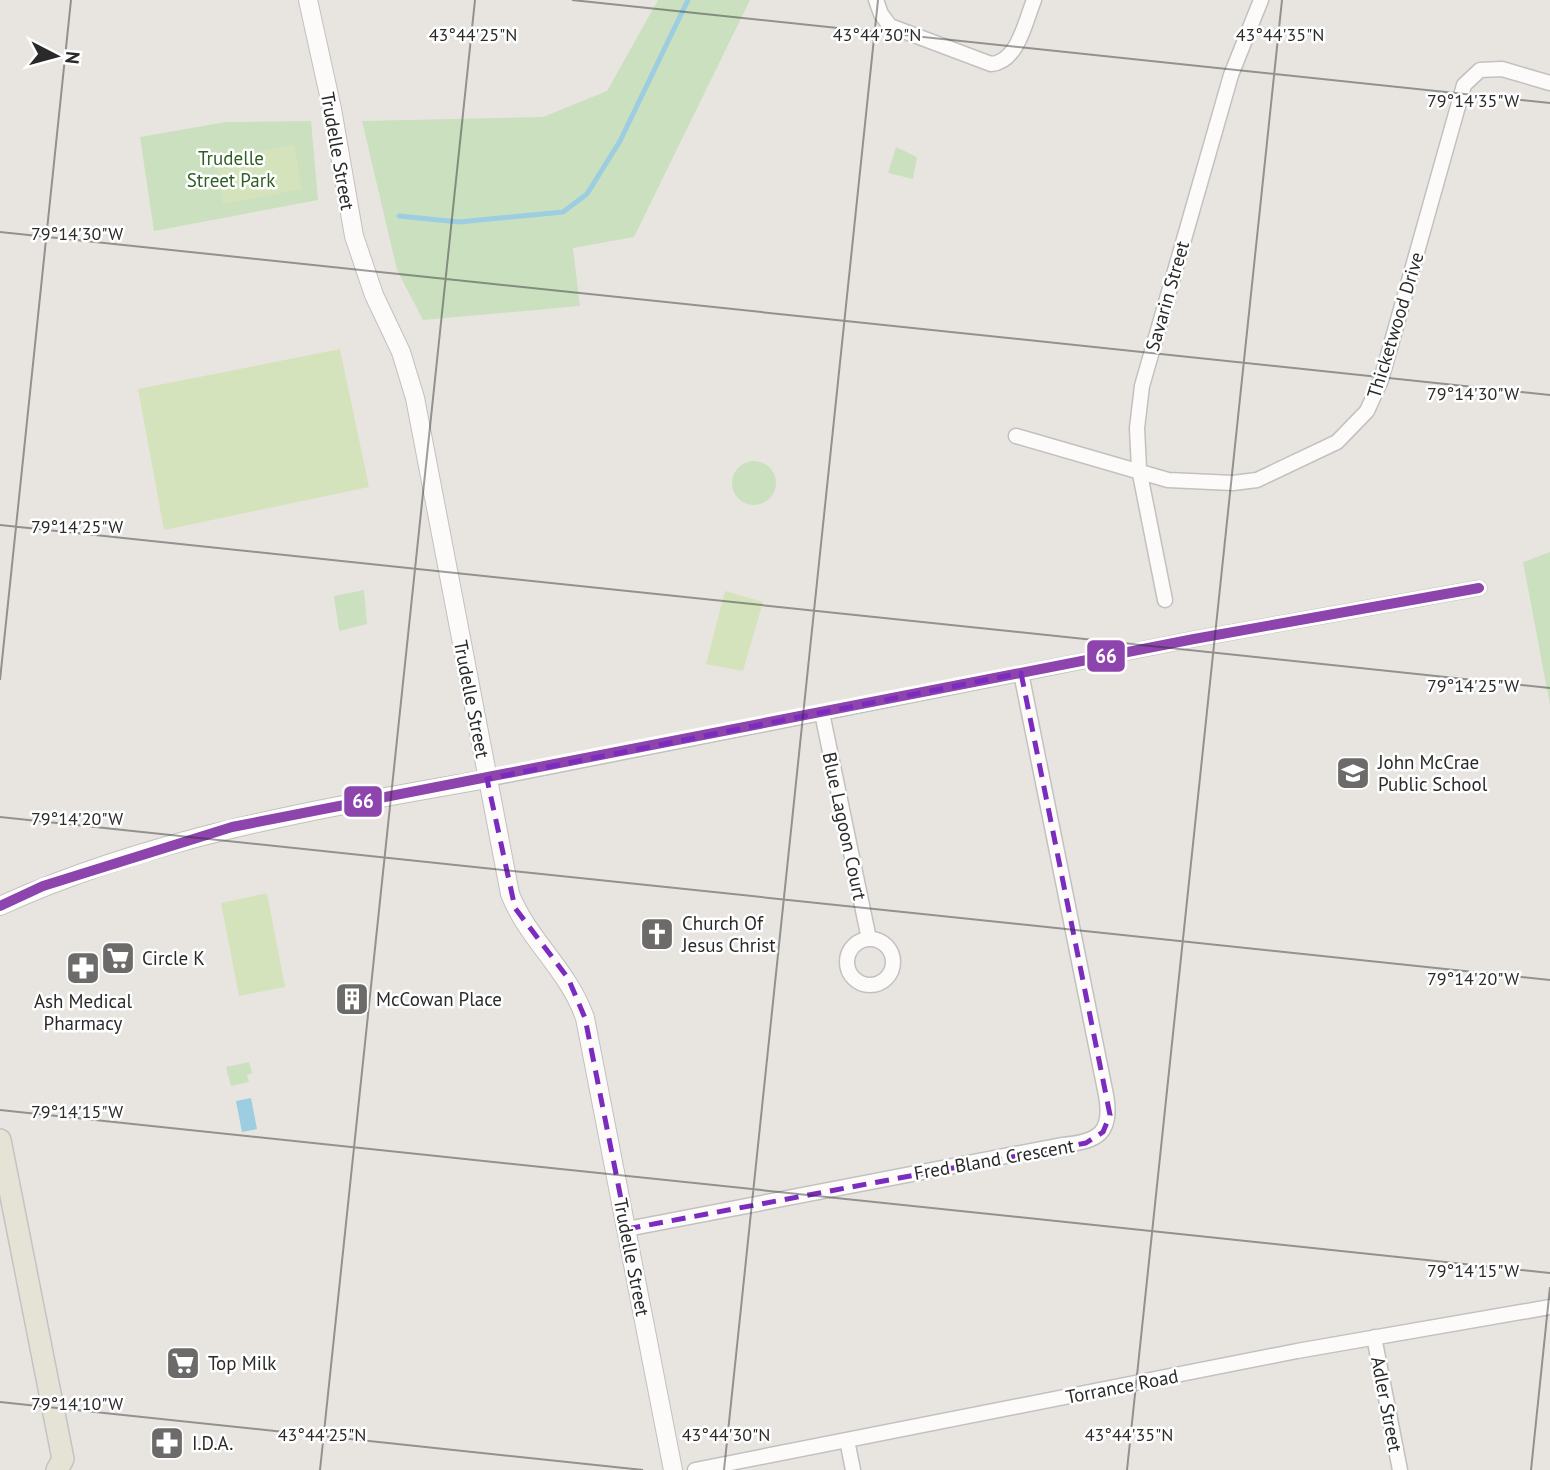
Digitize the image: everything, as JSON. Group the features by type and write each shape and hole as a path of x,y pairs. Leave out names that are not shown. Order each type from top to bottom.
{"main road":[{"path":"0,1140 65,1466"}],"street":[{"name":"Trudelle Street","path":"308,0 332,108 354,236 374,295 401,352 415,398 487,779 516,908 568,978 585,1018 673,1470"},
{"path":"876,0 890,26 990,64 1002,62 1012,53 1034,0"},
{"name":"Savarin Street","path":"1165,600 1139,469 1137,428 1153,342 1231,75 1261,0"},
{"name":"Thicketwood Drive","path":"1016,436 1139,469 1168,480 1234,483 1257,480 1321,451 1352,430 1367,411 1381,380 1464,85 1480,70 1491,69 1502,69 1550,83"},
{"path":"0,906 43,886 232,827 1021,673 1479,588"},
{"name":"Fred Bland Crescent","path":"627,1229 1062,1145 1086,1143 1103,1132 1110,1115 1107,1095 1021,673"},
{"name":"Blue Lagoon Court","path":"822,713 869,939"},
{"name":"Torrance Road","path":"695,1470 1374,1337 1550,1307"},
{"name":"Adler Street","path":"1374,1337 1400,1470"},
{"path":"847,1440 853,1470"}],"highlighted area":[{"path":"1021,673 1110,1115 1103,1132 1086,1143 627,1229 585,1018 568,978 515,908 487,779"}],"green space":[{"path":"658,0 750,0 634,237 573,248 580,306 423,320 397,270 362,121 543,117 607,91"},
{"name":"Trudelle Street Park","path":"311,121 318,200 154,231 140,137 226,122"},
{"path":"294,145 302,189 223,204 216,159"},
{"path":"896,147 917,157 913,179 888,173"},
{"path":"340,349 369,487 164,530 138,389"},
{"path":"754,461 769,468 776,483 769,498 754,505 739,498 732,483 739,468"},
{"path":"1550,552 1550,705 1523,562"},
{"path":"364,590 367,624 339,631 334,596"},
{"path":"725,591 763,602 743,671 706,664"},
{"path":"267,893 285,987 239,996 221,903"},
{"path":"249,1062 252,1073 247,1075 249,1082 231,1086 226,1067"}],"water":[{"path":"251,1098 257,1129 242,1132 236,1101"}],"waterway":[{"path":"399,216 459,222 563,212 587,194 620,141 688,0"}],"transit line":[{"name":"66","path":"0,906 43,886 232,827 1194,639 1479,588"}],"place":[{"name":"John McCrae Public School","path":"1353,773"},
{"name":"Church Of Jesus Christ","path":"657,934"},
{"name":"Circle K","path":"118,958"},
{"name":"Ash Medical Pharmacy","path":"83,968"},
{"name":"McCowan Place","path":"352,999"},
{"name":"Top Milk","path":"183,1363"},
{"name":"I.D.A.","path":"167,1443"}]}
